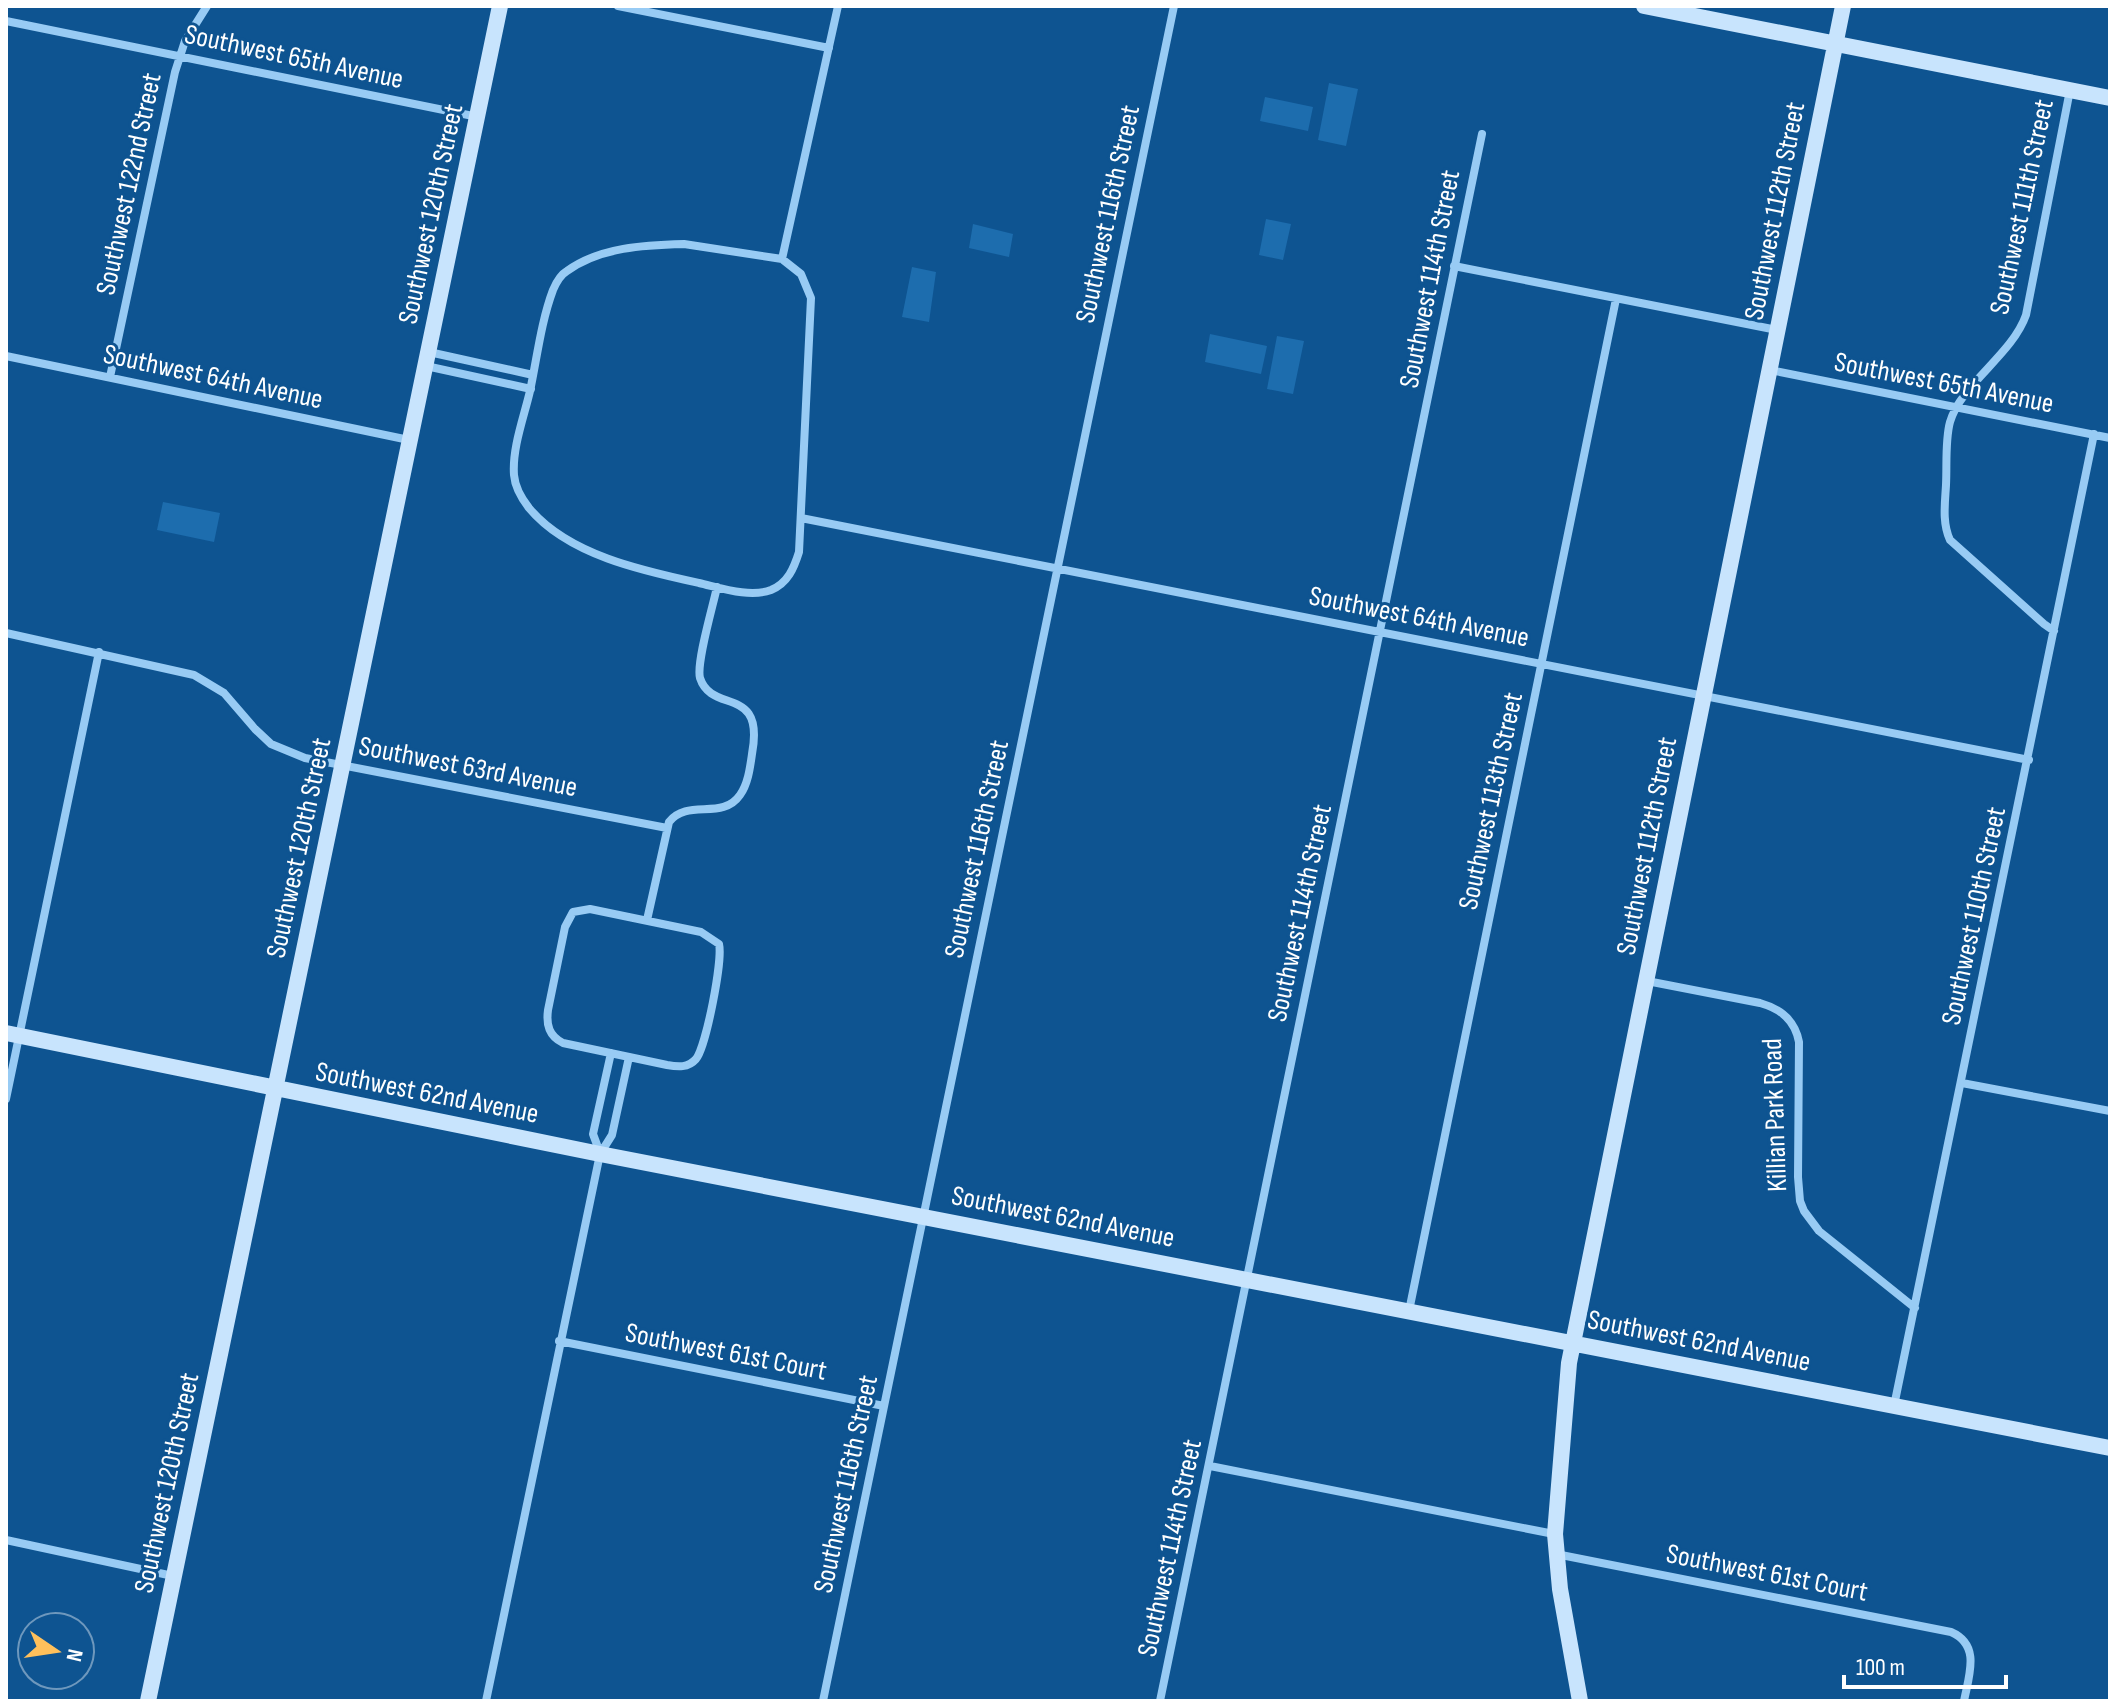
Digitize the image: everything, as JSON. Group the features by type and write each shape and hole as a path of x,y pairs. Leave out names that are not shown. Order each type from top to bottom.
{"street":[{"name":"Southwest 122nd Street","path":"110,377 180,56 191,30 207,6"},
{"name":"Southwest 120th Street","path":"148,1701 500,6"},
{"path":"618,6 829,48"},
{"path":"782,259 838,6"},
{"name":"Southwest 116th Street","path":"823,1701 1174,6"},
{"path":"1644,6 2110,98"},
{"name":"Southwest 112th Street","path":"1580,1701 1555,1534 1563,1416 1572,1343 1843,6"},
{"name":"Southwest 65th Avenue","path":"6,21 478,117"},
{"name":"Southwest 111th Street","path":"1958,408 2024,322 2070,90"},
{"name":"Southwest 114th Street","path":"1160,1701 1482,134"},
{"path":"684,244 782,259 801,274 811,298 801,518 796,563 780,585 761,593 717,587 642,570 572,541 529,508 521,496 514,473 553,290 567,270 623,249 684,244"},
{"path":"1454,266 1778,330"},
{"name":"Southwest 113th Street","path":"1409,1312 1616,299"},
{"name":"Southwest 64th Avenue","path":"6,356 410,440"},
{"path":"428,359 533,375"},
{"path":"428,359 531,389"},
{"name":"Southwest 65th Avenue","path":"1770,370 2110,438"},
{"path":"1958,408 1950,422 1946,532 1956,547 2054,631"},
{"name":"Southwest 110th Street","path":"1894,1406 2094,434"},
{"name":"Southwest 64th Avenue","path":"801,518 2029,760"},
{"path":"647,920 669,822 679,812 721,809 734,802 744,788 752,759 755,732 749,713 707,689 701,680 701,658 717,587"},
{"name":"Southwest 63rd Avenue","path":"6,633 194,675 224,693 271,744 305,758 667,828"},
{"path":"6,1099 12,1035 99,652"},
{"path":"590,909 647,920 701,932 719,944 720,963 703,1046 693,1062 676,1067 563,1043 549,1030 548,1010 565,927 573,912 590,909"},
{"name":"Killian Park Road","path":"1646,981 1760,1003 1776,1008 1790,1019 1798,1032 1799,1042 1798,1177 1804,1211 1819,1231 1915,1308"},
{"name":"Southwest 62nd Avenue","path":"12,1035 600,1154 2110,1448"},
{"path":"600,1154 593,1134 611,1053"},
{"path":"486,1701 600,1154 612,1135 629,1057"},
{"path":"1962,1083 2110,1111"},
{"name":"Southwest 61st Court","path":"559,1341 884,1406"},
{"path":"1210,1466 1555,1534"},
{"path":"6,1540 174,1576"},
{"name":"Southwest 61st Court","path":"1556,1554 1956,1634 1966,1641 1970,1650 1971,1663 1964,1701"}],"shaded area":[{"path":"1329,83 1358,89 1346,146 1318,140"},
{"path":"1265,97 1313,107 1308,131 1260,121"},
{"path":"1266,219 1291,224 1283,260 1259,255"},
{"path":"973,224 1013,234 1009,257 969,248"},
{"path":"912,267 936,272 929,322 902,317"},
{"path":"1210,334 1267,346 1261,374 1205,362"},
{"path":"1277,336 1304,341 1293,394 1267,389"},
{"path":"163,502 220,513 214,542 157,530"}]}
